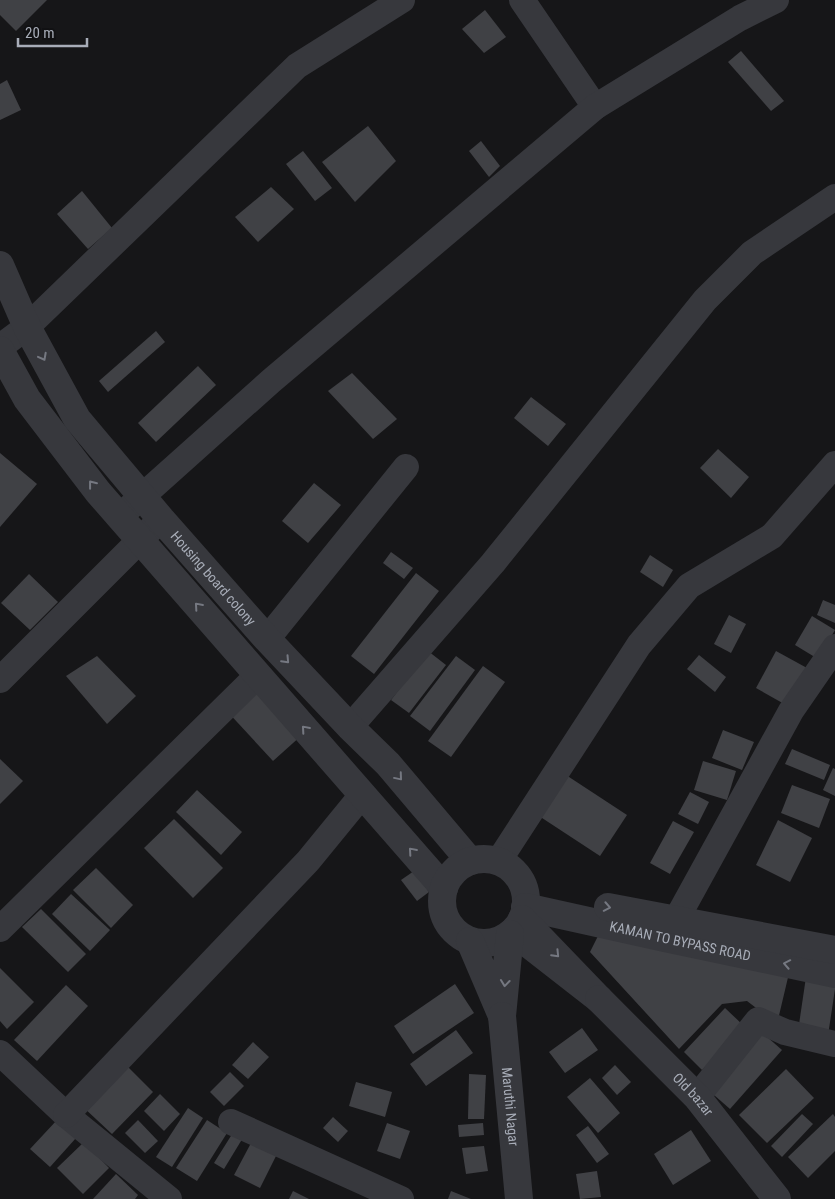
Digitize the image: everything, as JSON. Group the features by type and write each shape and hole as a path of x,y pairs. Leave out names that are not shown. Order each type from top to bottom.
{"street":[{"path":"0,348 27,327 297,66 402,0"},
{"path":"522,0 595,107"},
{"path":"119,517 271,381 595,107 740,18 776,0"},
{"path":"350,727 493,563 705,300 752,254 835,196"},
{"name":"Housing board colony","path":"0,265 27,327 77,419 142,497 267,639 350,727 388,764 470,861"},
{"name":"Housing board colony","path":"0,348 27,399 119,517 444,888"},
{"path":"498,862 638,645 690,586 772,536 835,464"},
{"path":"267,639 406,467"},
{"path":"0,680 161,519"},
{"path":"676,920 791,711 835,647"},
{"path":"0,929 258,675"},
{"path":"66,1115 308,862 362,795"},
{"path":"502,1016 519,917 520,879 510,869 498,862 484,859 470,861 459,867 450,876 444,888 442,901 444,914 450,925 470,941 484,943 498,941 519,917"},
{"name":"KAMAN TO BYPASS ROAD","path":"519,917 676,920 834,953"},
{"name":"KAMAN TO BYPASS ROAD","path":"519,917 665,938 834,953"},
{"name":"Old bazar","path":"519,917 697,1097 777,1199"},
{"path":"470,941 502,1016"},
{"name":"Maruthi Nagar","path":"502,1016 519,1199"},
{"path":"697,1097 758,1020 785,1032 835,1044"},
{"path":"0,1053 66,1115 169,1199"},
{"path":"231,1122 401,1199"}],"building":[{"path":"0,0 47,0 16,31 0,15"},
{"path":"485,10 506,37 484,53 462,29"},
{"path":"741,51 784,101 771,111 728,62"},
{"path":"7,80 21,110 0,120 0,84"},
{"path":"368,126 396,161 355,202 322,162"},
{"path":"481,141 500,166 489,177 469,151"},
{"path":"303,151 332,188 315,201 286,164"},
{"path":"271,187 294,209 258,242 235,217"},
{"path":"82,191 112,228 88,249 57,214"},
{"path":"156,331 165,342 108,392 99,381"},
{"path":"198,366 216,385 156,442 138,423"},
{"path":"352,373 397,419 373,439 328,391"},
{"path":"531,397 566,424 548,446 514,418"},
{"path":"718,449 749,477 731,498 700,468"},
{"path":"0,453 37,484 0,527"},
{"path":"314,483 341,505 308,543 282,521"},
{"path":"391,552 413,568 404,579 383,563"},
{"path":"650,555 673,570 663,587 640,572"},
{"path":"416,573 439,591 374,674 351,656"},
{"path":"29,574 58,602 30,630 1,603"},
{"path":"823,600 835,605 835,623 817,615"},
{"path":"729,615 746,624 731,653 714,644"},
{"path":"812,616 835,630 818,659 795,645"},
{"path":"428,651 446,665 409,713 391,700"},
{"path":"776,651 807,668 786,705 756,688"},
{"path":"699,655 726,677 715,692 687,669"},
{"path":"97,656 136,696 107,724 66,676"},
{"path":"456,656 475,670 430,731 410,716"},
{"path":"483,666 505,682 451,757 428,741"},
{"path":"254,682 302,735 273,761 225,709"},
{"path":"723,730 754,742 742,770 712,758"},
{"path":"792,749 830,765 824,780 785,764"},
{"path":"0,759 23,781 0,804"},
{"path":"703,761 736,771 727,800 694,790"},
{"path":"833,768 835,769 835,796 823,790"},
{"path":"566,775 627,815 600,856 539,816"},
{"path":"792,785 830,799 819,828 781,813"},
{"path":"197,790 242,832 221,855 176,812"},
{"path":"690,792 709,802 698,824 678,814"},
{"path":"174,819 223,868 193,898 144,848"},
{"path":"778,820 812,838 790,882 756,865"},
{"path":"673,821 694,832 670,874 650,863"},
{"path":"96,868 133,905 111,928 73,890"},
{"path":"414,871 429,892 417,901 401,880"},
{"path":"71,894 110,930 90,951 52,914"},
{"path":"41,909 86,954 68,972 22,927"},
{"path":"601,930 790,969 777,1024 747,1001 722,1004 679,1049 590,952"},
{"path":"0,968 34,1002 7,1029 0,1021"},
{"path":"806,977 835,982 827,1042 797,1038"},
{"path":"455,984 474,1013 413,1054 394,1026"},
{"path":"66,985 88,1006 37,1061 14,1040"},
{"path":"725,1008 744,1026 702,1070 684,1052"},
{"path":"582,1028 598,1050 565,1073 549,1052"},
{"path":"758,1029 782,1050 730,1109 706,1088"},
{"path":"456,1030 473,1053 426,1086 410,1064"},
{"path":"253,1042 269,1057 248,1079 232,1065"},
{"path":"124,1063 153,1092 112,1134 82,1106"},
{"path":"615,1065 631,1082 617,1095 602,1078"},
{"path":"786,1069 814,1098 767,1143 739,1115"},
{"path":"230,1072 244,1086 224,1106 210,1092"},
{"path":"469,1074 486,1075 484,1119 468,1119"},
{"path":"590,1078 620,1113 598,1133 567,1097"},
{"path":"356,1082 392,1092 385,1117 349,1106"},
{"path":"160,1094 180,1114 164,1131 144,1111"},
{"path":"188,1108 203,1118 172,1167 156,1157"},
{"path":"802,1114 813,1124 782,1157 771,1146"},
{"path":"833,1114 835,1117 835,1151 808,1178 788,1157"},
{"path":"333,1117 348,1131 338,1142 323,1128"},
{"path":"57,1120 76,1138 50,1167 30,1149"},
{"path":"138,1120 158,1141 145,1153 125,1133"},
{"path":"207,1120 227,1133 197,1181 176,1168"},
{"path":"387,1123 410,1131 400,1159 377,1151"},
{"path":"483,1123 484,1135 459,1137 458,1125"},
{"path":"588,1126 609,1154 597,1163 576,1135"},
{"path":"691,1130 711,1161 673,1185 654,1154"},
{"path":"234,1131 244,1136 224,1169 214,1163"},
{"path":"84,1142 109,1168 83,1194 57,1168"},
{"path":"251,1143 276,1156 260,1188 234,1175"},
{"path":"484,1146 488,1171 466,1174 462,1148"},
{"path":"597,1171 601,1197 580,1199 576,1174"},
{"path":"116,1174 138,1195 135,1199 93,1199"},
{"path":"293,1191 309,1199 289,1199"},
{"path":"451,1191 471,1199 448,1199"}]}
